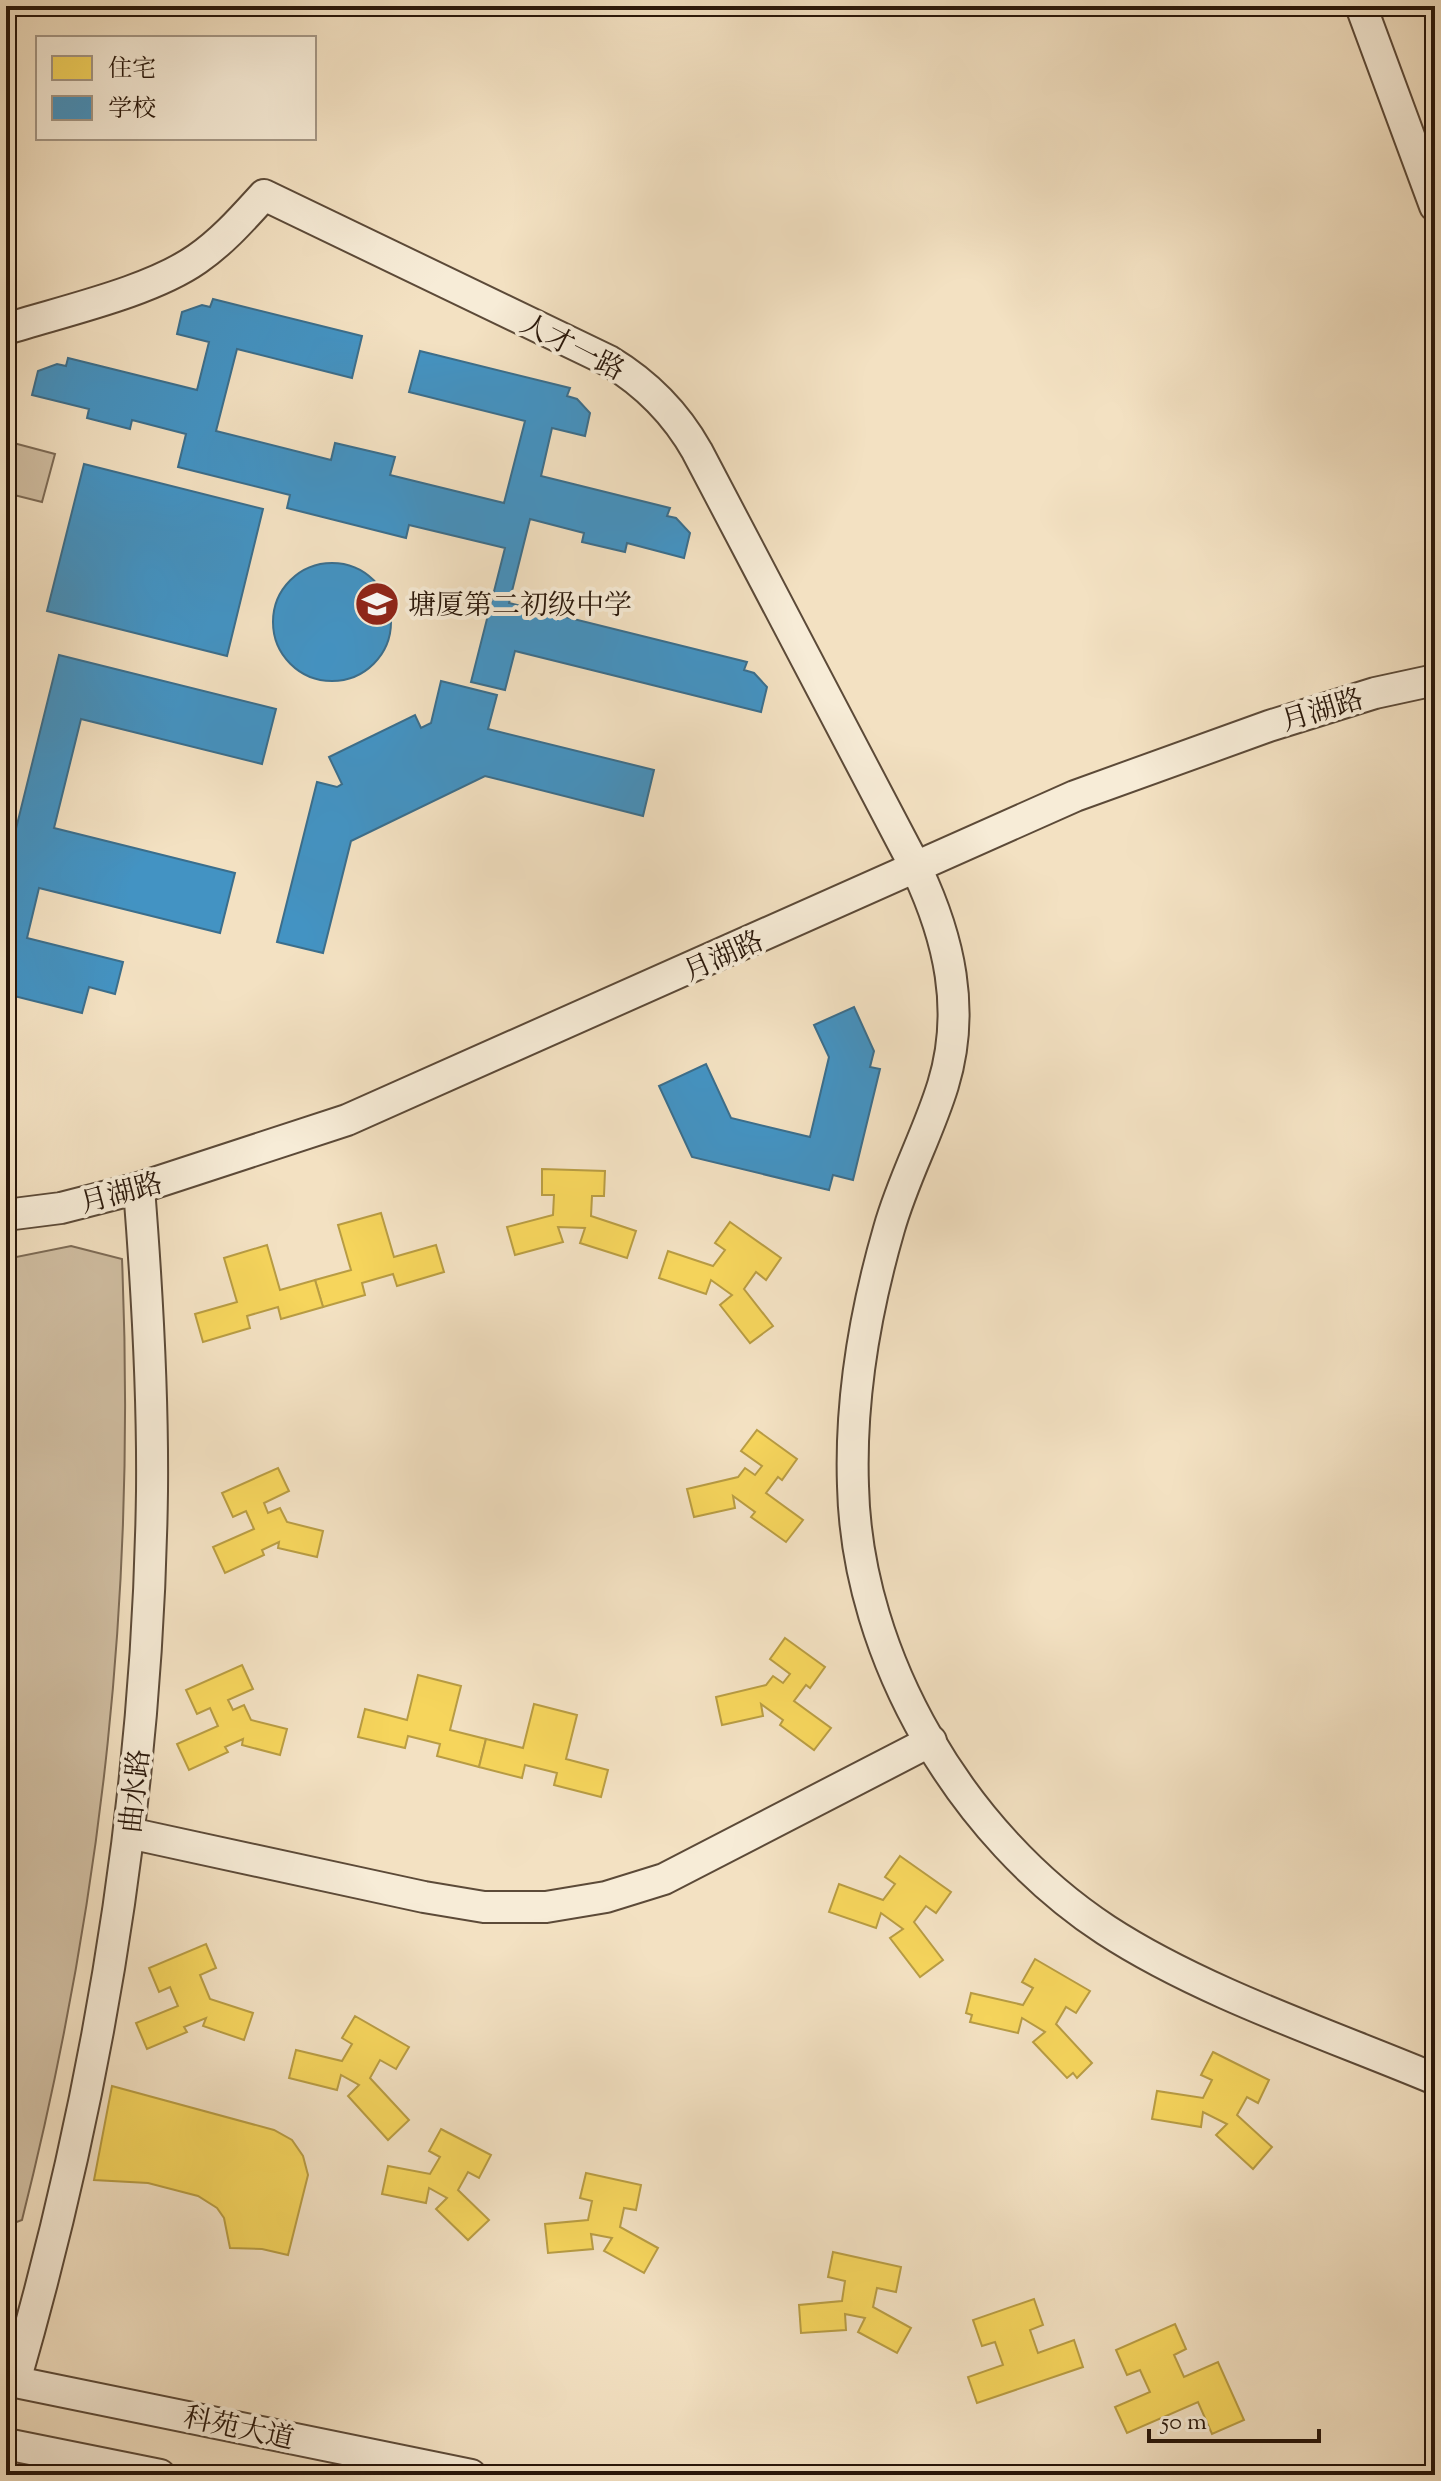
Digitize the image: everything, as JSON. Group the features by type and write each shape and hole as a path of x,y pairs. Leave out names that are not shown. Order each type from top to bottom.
{"street":[{"path":"1361,6 1435,206"},
{"name":"人才一路","path":"6,329 134,289 176,272 214,247 264,195 609,361 651,390 685,430 917,870"},
{"name":"月湖路","path":"6,1215 61,1208 139,1188 279,1145 415,1093 917,870 1075,796 1189,752 1375,693 1435,680"},
{"path":"917,870 940,920 953,974 954,1030 943,1084 896,1202 876,1271 853,1416 852,1490 863,1564 882,1636 910,1705 948,1770 993,1830 1046,1883 1105,1929 1169,1967 1435,2079"},
{"name":"曲水路","path":"11,2381 19,2320 89,2089 129,1833 143,1691 152,1490 151,1389 139,1188"},
{"path":"129,1833 424,1897 484,1907 546,1907 606,1897 664,1879 931,1741"},
{"name":"科苑大道","path":"11,2381 471,2475"},
{"path":"6,2444 160,2475"}],"shaded area":[{"path":"6,441 55,454 42,502 6,493"},
{"path":"6,564 13,591 15,618 6,672"},
{"path":"71,1246 122,1259 124,1504 118,1624 108,1743 74,1981 22,2220 6,2226 6,1259"}],"building: 住宅":[{"path":"542,1169 605,1171 604,1196 592,1196 591,1216 636,1231 627,1258 580,1243 585,1228 558,1227 563,1242 515,1255 507,1227 553,1215 554,1195 542,1195"},
{"path":"381,1213 394,1257 436,1245 444,1272 397,1286 393,1274 362,1283 365,1295 323,1307 315,1280 351,1270 338,1225"},
{"path":"730,1222 781,1258 766,1280 756,1272 744,1289 773,1326 750,1343 720,1305 732,1295 711,1280 706,1294 659,1278 668,1251 713,1266 725,1250 715,1243"},
{"path":"267,1245 280,1290 315,1280 323,1307 281,1319 278,1307 247,1316 250,1328 203,1342 195,1314 237,1302 224,1258"},
{"path":"757,1430 797,1459 782,1480 778,1477 766,1493 803,1520 786,1542 751,1517 755,1512 733,1496 735,1508 694,1517 687,1489 738,1477 745,1468 755,1475 762,1466 741,1451"},
{"path":"278,1468 289,1491 264,1503 268,1513 280,1508 287,1522 323,1531 317,1557 278,1548 279,1542 262,1550 264,1555 225,1573 213,1547 254,1529 246,1511 233,1517 222,1493"},
{"path":"785,1638 825,1667 810,1688 806,1685 794,1701 831,1728 814,1750 780,1725 783,1720 761,1704 763,1716 722,1725 716,1697 766,1685 773,1676 783,1683 790,1674 770,1659"},
{"path":"242,1665 253,1689 228,1700 233,1710 244,1705 251,1720 287,1729 280,1755 242,1745 243,1739 225,1747 228,1752 189,1770 177,1744 218,1726 210,1708 197,1714 186,1690"},
{"path":"418,1675 461,1686 450,1730 486,1739 479,1767 437,1756 440,1744 408,1736 405,1748 358,1737 365,1709 407,1720"},
{"path":"534,1704 577,1715 566,1759 608,1770 601,1797 554,1785 557,1773 525,1765 522,1778 479,1767 486,1739 523,1748"},
{"path":"900,1856 951,1892 936,1913 926,1906 914,1922 943,1960 920,1977 890,1938 903,1929 881,1913 876,1928 829,1912 839,1884 883,1900 895,1884 885,1877"},
{"path":"206,1944 216,1968 200,1975 210,1999 253,2013 244,2040 203,2026 206,2018 184,2027 187,2032 147,2049 136,2023 178,2006 170,1987 159,1992 149,1968"},
{"path":"1035,1959 1090,1991 1076,2013 1066,2007 1056,2024 1092,2063 1077,2078 1073,2073 1067,2078 1033,2042 1045,2032 1022,2018 1018,2033 970,2022 972,2015 966,2013 971,1993 1023,2005 1033,1988 1022,1982"},
{"path":"355,2016 409,2047 396,2069 380,2060 370,2078 409,2120 388,2140 348,2096 359,2085 341,2075 337,2090 289,2078 296,2050 342,2061 352,2044 342,2038"},
{"path":"1213,2052 1269,2080 1258,2103 1247,2097 1237,2115 1272,2147 1253,2169 1216,2135 1227,2124 1203,2112 1201,2127 1152,2119 1157,2091 1203,2098 1212,2080 1201,2075"},
{"path":"112,2086 274,2130 292,2140 303,2156 308,2175 288,2255 262,2249 230,2248 224,2218 217,2208 198,2196 148,2183 94,2180"},
{"path":"441,2129 491,2155 479,2178 468,2172 458,2190 489,2220 468,2240 436,2209 447,2198 429,2188 426,2203 382,2194 388,2166 430,2174 440,2157 429,2151"},
{"path":"586,2173 641,2185 636,2210 624,2208 620,2227 658,2248 644,2273 604,2251 612,2238 591,2234 593,2249 548,2253 545,2224 588,2220 592,2201 580,2198"},
{"path":"833,2252 901,2267 896,2292 877,2288 873,2307 911,2328 897,2353 858,2332 865,2318 845,2314 846,2330 801,2333 799,2305 842,2301 845,2281 828,2277"},
{"path":"1034,2299 1043,2325 1030,2330 1038,2353 1074,2340 1083,2367 977,2403 968,2377 1003,2365 995,2342 982,2346 973,2320"},
{"path":"1175,2324 1186,2349 1174,2355 1184,2377 1218,2362 1244,2420 1212,2434 1198,2402 1127,2433 1115,2407 1150,2392 1140,2370 1127,2375 1116,2350"}],"building: 学校":[{"path":"213,299 362,336 352,378 237,349 216,431 331,460 335,443 395,457 390,475 504,503 525,421 409,392 420,351 570,388 567,396 577,399 590,413 585,436 552,428 541,476 670,508 667,516 676,518 690,533 684,558 627,543 625,552 582,542 584,533 530,519 509,603 747,662 744,670 754,673 767,687 761,712 515,651 505,690 471,682 505,548 409,525 406,538 287,508 290,495 178,467 186,434 132,420 130,429 87,418 89,409 32,395 38,371 57,364 66,366 68,358 197,390 209,342 177,334 182,312 202,305 210,307"},
{"path":"84,464 263,509 227,656 47,611"},
{"path":"332,563 354,568 374,580 386,600 391,622 386,644 374,664 354,676 332,681 310,676 290,664 278,644 273,622 278,600 290,580 310,568"},
{"path":"59,655 276,709 262,764 81,719 54,828 235,873 220,933 39,888 27,938 123,962 115,994 89,987 82,1013 6,994 6,869"},
{"path":"441,681 497,695 488,729 654,770 643,816 485,776 351,841 323,953 277,942 317,782 337,787 342,784 329,757 415,715 421,728 431,723"},
{"path":"854,1007 874,1051 870,1067 880,1069 853,1180 833,1175 829,1190 692,1157 659,1086 706,1064 731,1118 810,1137 829,1057 814,1025"}],"place":[{"name":"塘厦第二初级中学","path":"377,604"}]}
